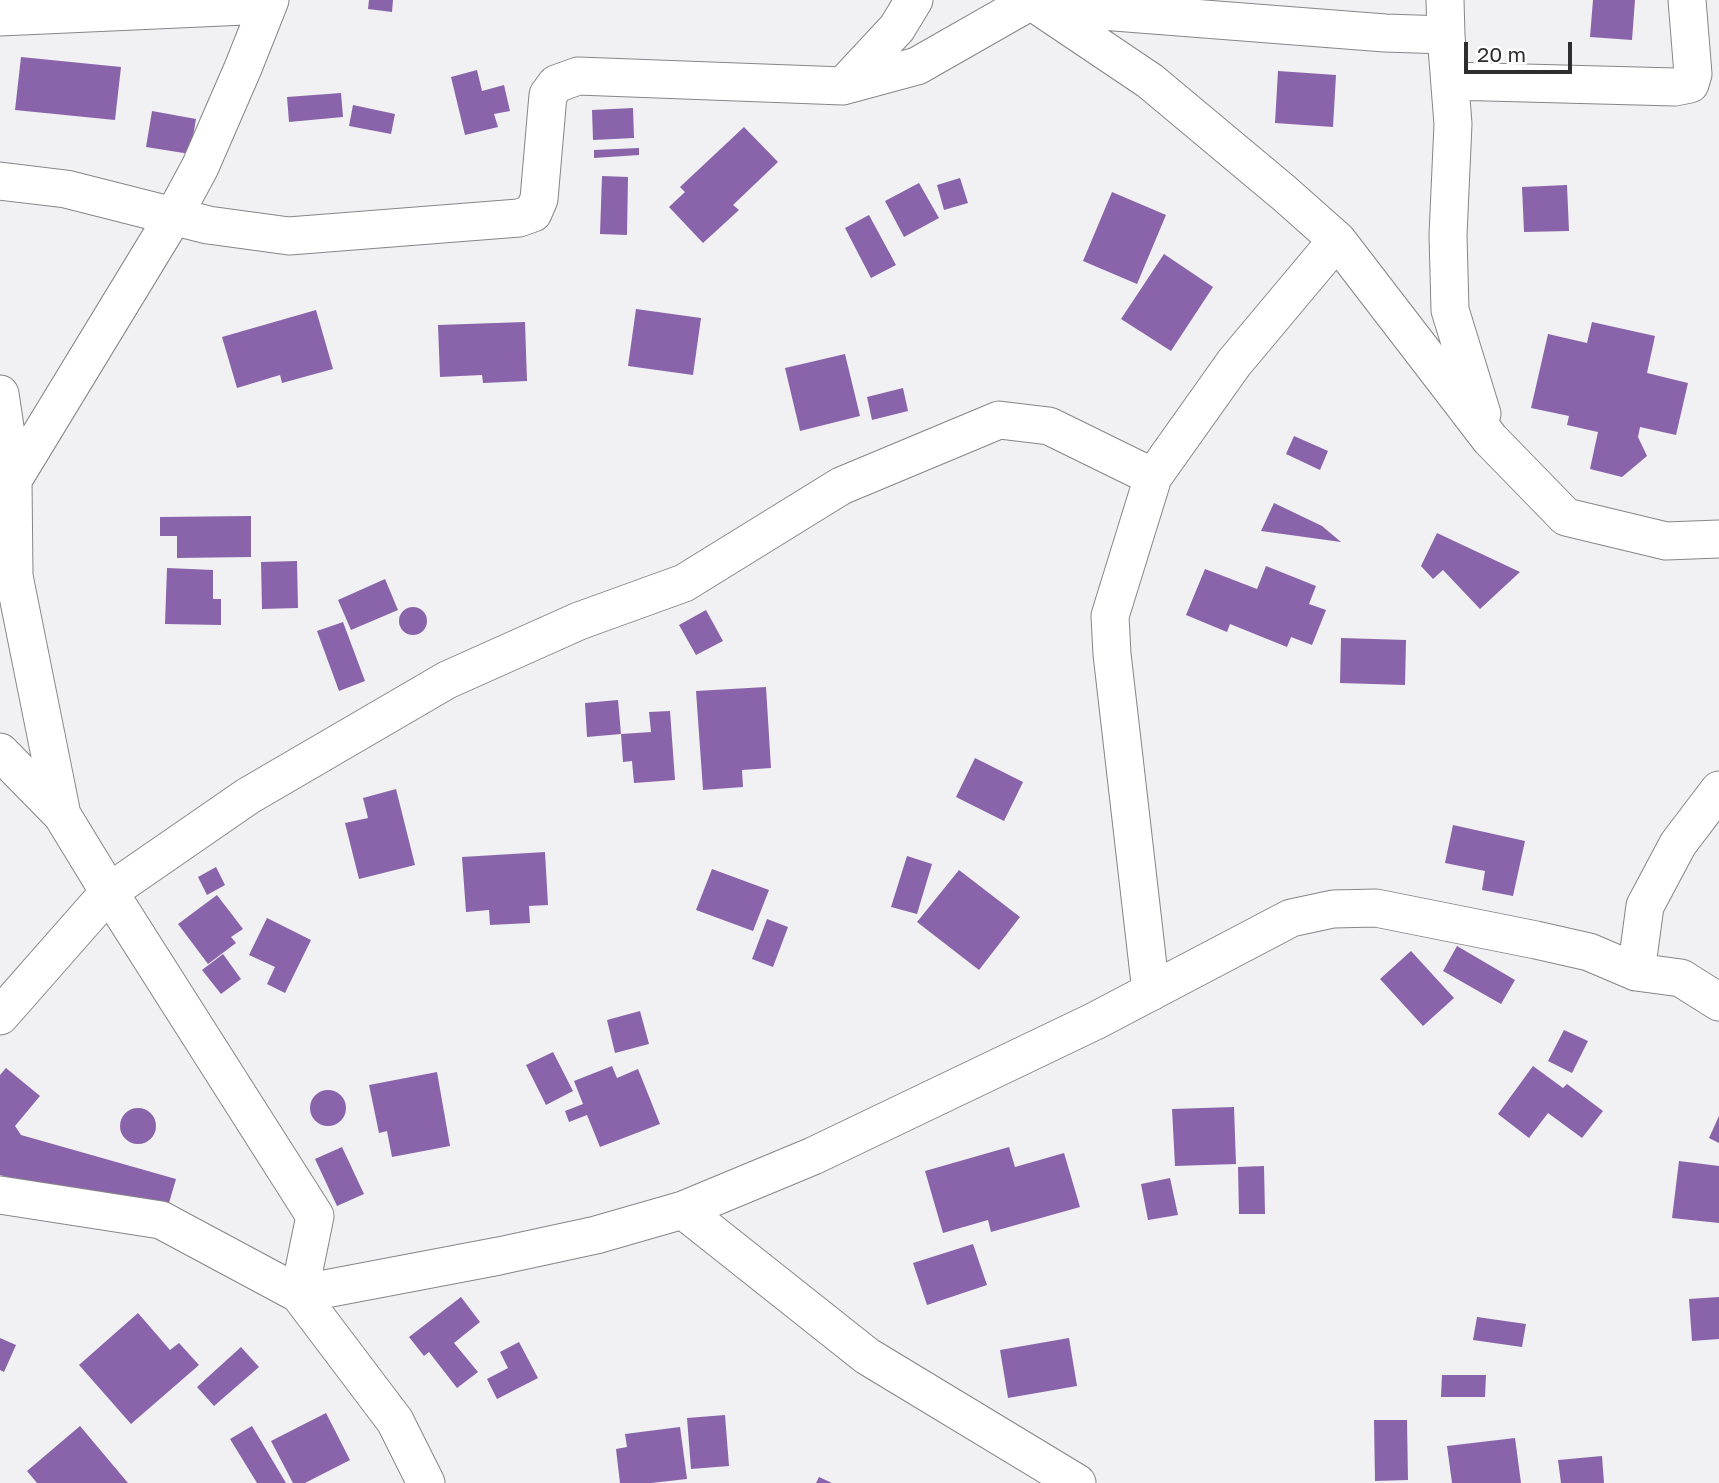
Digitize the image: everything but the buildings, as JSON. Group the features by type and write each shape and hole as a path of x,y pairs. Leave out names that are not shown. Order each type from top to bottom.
{"street":[{"path":"843,86 897,28 914,0"},
{"path":"1031,0 1150,81 1337,240 1490,439 1566,517 1666,541 1719,539"},
{"path":"0,181 66,189 208,225 289,236 519,218 533,213 539,199 548,95 556,84 578,76 843,86 917,66 1031,0 1089,9 1385,33 1446,17 1453,124 1448,235 1450,310 1490,439"},
{"path":"1450,81 1675,87 1690,84 1693,74 1687,0"},
{"path":"0,17 268,3 200,167 173,216 7,484"},
{"path":"1151,992 1112,654 1110,616 1153,477 1234,363 1337,240"},
{"path":"0,394 14,576 62,815"},
{"path":"0,1016 109,892 248,796 447,680 579,621 684,583 841,486 999,421 1049,426 1153,477"},
{"path":"0,752 62,815 315,1216 299,1294"},
{"path":"1636,972 1645,906 1678,844 1719,790"},
{"path":"299,1294 584,1237 683,1210 813,1156 1095,1021 1291,918 1344,909 1376,908 1589,952 1636,972 1681,978 1719,1002"},
{"path":"0,1195 161,1220 299,1294 395,1421 426,1483"},
{"path":"683,1210 867,1356 1077,1483"}]}
